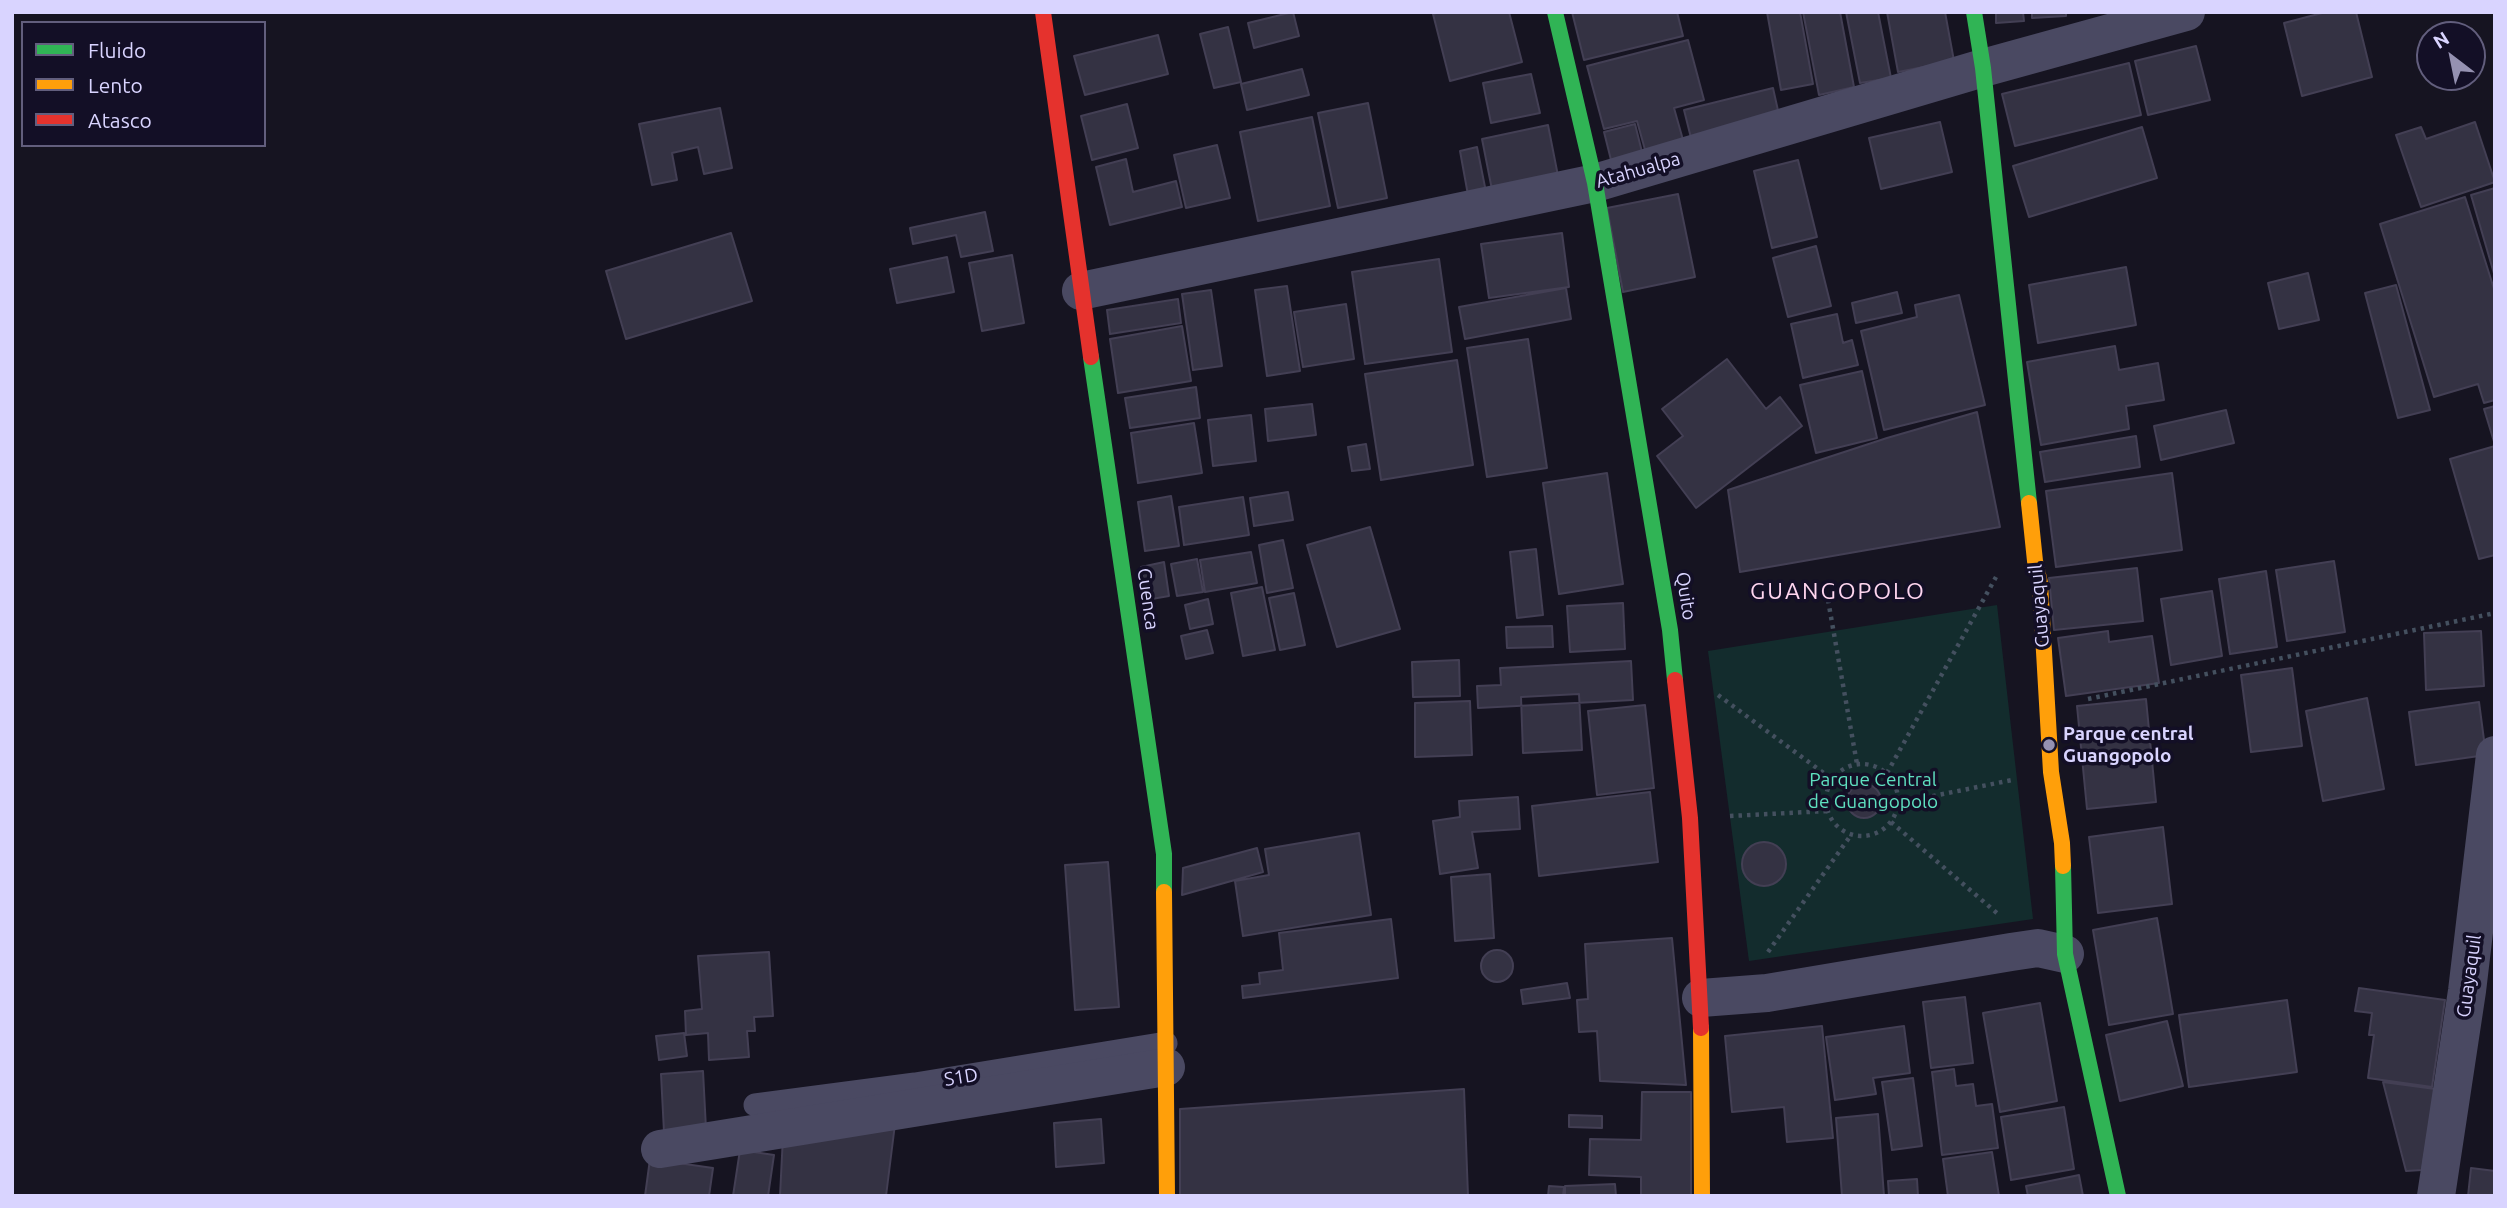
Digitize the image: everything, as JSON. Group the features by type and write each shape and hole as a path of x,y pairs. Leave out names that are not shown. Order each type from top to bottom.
{"street":[{"name":"Cuenca","path":"1043,12 1164,855 1167,1196"},
{"name":"Quito","path":"1555,12 1595,183 1674,662 1690,818 1719,997 1702,1196"},
{"name":"Guayaquil","path":"1974,12 1983,68 2035,561 2040,583 2051,772 2062,843 2052,951 2118,1196"},
{"name":"Atahualpa","path":"1081,291 1595,183 1983,68 2186,12"},
{"name":"Guayaquil","path":"2436,1196 2481,994 2495,755"},
{"path":"1719,997 1767,993 2052,951"},
{"path":"660,1149 1166,1055"}],"lane":[{"name":"S1D","path":"755,1105 1166,1055"}],"path":[{"path":"1887,773 2002,567"},
{"path":"1828,600 1857,764"},
{"path":"2046,708 2495,612"},
{"path":"1674,662 1833,780"},
{"path":"1857,764 1878,767 1887,773 1894,782 1899,803 1891,822 1873,835 1851,835 1832,821 1827,811 1826,799 1839,772 1857,764"},
{"path":"1899,803 2051,772"},
{"path":"1690,818 1827,811"},
{"path":"1891,822 2052,951"},
{"path":"1719,997 1851,835"}],"green space":[{"name":"Parque Central de Guangopolo","path":"1997,605 2033,919 1749,961 1708,651"}],"building":[{"path":"1293,12 1299,36 1254,48 1248,23"},
{"path":"1509,12 1522,62 1450,81 1433,14"},
{"path":"1572,12 1677,12 1683,36 1584,60"},
{"path":"1767,12 1800,12 1813,84 1781,90"},
{"path":"1803,12 1840,12 1854,87 1819,95"},
{"path":"1846,12 1878,12 1891,78 1860,83"},
{"path":"1887,12 1945,12 1954,61 1898,72"},
{"path":"1996,12 2023,12 2024,21 1996,23"},
{"path":"2032,12 2066,12 2066,16 2032,18"},
{"path":"2326,12 2356,12 2372,77 2302,96 2284,23"},
{"path":"1228,27 1241,82 1214,88 1200,34"},
{"path":"1158,35 1168,74 1085,95 1074,56"},
{"path":"1688,40 1704,100 1674,108 1685,147 1647,157 1637,121 1604,129 1587,66"},
{"path":"2196,46 2210,100 2148,115 2135,61"},
{"path":"2129,63 2141,115 2015,146 2002,94"},
{"path":"1302,69 1309,95 1247,110 1241,84"},
{"path":"1531,74 1540,113 1491,123 1483,83"},
{"path":"1773,88 1779,115 1691,138 1684,110"},
{"path":"1368,103 1387,198 1338,208 1318,113"},
{"path":"1127,104 1138,148 1092,160 1081,116"},
{"path":"720,108 732,168 704,174 698,147 672,153 677,180 652,185 639,124"},
{"path":"1312,117 1330,206 1258,221 1240,132"},
{"path":"1940,122 1952,172 1881,189 1869,138"},
{"path":"2475,122 2495,182 2421,207 2396,135 2421,127 2426,139"},
{"path":"1635,124 1643,156 1612,164 1604,132"},
{"path":"1548,125 1560,186 1494,200 1482,139"},
{"path":"2142,127 2157,178 2029,217 2013,166"},
{"path":"1217,145 1230,198 1186,208 1174,155"},
{"path":"1477,147 1486,192 1468,195 1460,151"},
{"path":"1126,159 1133,192 1176,181 1182,207 1110,225 1096,167"},
{"path":"1798,160 1817,237 1772,248 1754,171"},
{"path":"2495,188 2495,277 2471,195"},
{"path":"1678,194 1695,277 1623,292 1607,208"},
{"path":"2465,197 2495,292 2495,400 2484,403 2478,384 2434,397 2380,224"},
{"path":"985,212 993,251 961,257 956,235 913,244 910,228"},
{"path":"731,233 752,301 626,339 606,271"},
{"path":"1562,233 1569,287 1489,298 1481,244"},
{"path":"1816,246 1831,306 1788,317 1773,258"},
{"path":"1012,255 1024,323 982,331 969,263"},
{"path":"947,257 954,292 897,303 890,269"},
{"path":"1439,259 1452,352 1365,364 1352,272"},
{"path":"2126,267 2136,325 2038,343 2029,285"},
{"path":"2308,273 2319,320 2279,329 2268,283"},
{"path":"2396,285 2430,410 2398,418 2365,293"},
{"path":"1287,286 1300,371 1267,376 1255,290"},
{"path":"1566,288 1571,319 1465,339 1459,307"},
{"path":"1211,290 1222,366 1193,370 1182,294"},
{"path":"1897,292 1902,313 1856,323 1852,303"},
{"path":"1959,295 1985,405 1884,430 1861,331 1917,317 1915,305"},
{"path":"1178,299 1181,323 1110,334 1107,310"},
{"path":"1346,304 1354,359 1303,367 1294,312"},
{"path":"1837,314 1843,343 1852,340 1858,365 1803,378 1791,324"},
{"path":"1182,326 1191,381 1118,393 1110,339"},
{"path":"1528,339 1547,468 1487,477 1467,348"},
{"path":"2115,346 2119,370 2158,363 2164,400 2126,406 2129,429 2041,445 2027,362"},
{"path":"1727,359 1766,409 1780,397 1802,426 1696,508 1657,456 1683,436 1662,409"},
{"path":"1457,360 1473,465 1381,480 1365,374"},
{"path":"1862,371 1877,438 1816,453 1800,385"},
{"path":"1196,387 1200,418 1130,428 1125,398"},
{"path":"1312,404 1316,435 1268,441 1265,409"},
{"path":"2495,406 2495,445 2484,409"},
{"path":"2226,410 2234,443 2161,460 2154,426"},
{"path":"1977,412 2000,527 1740,572 1728,490"},
{"path":"1251,415 1256,461 1213,466 1208,420"},
{"path":"1194,423 1202,473 1138,483 1131,433"},
{"path":"2136,436 2140,467 2045,482 2040,452"},
{"path":"1366,444 1370,469 1352,471 1348,447"},
{"path":"2495,446 2495,555 2479,559 2450,459"},
{"path":"1607,473 1623,584 1559,594 1543,483"},
{"path":"2172,473 2182,550 2056,567 2046,491"},
{"path":"1288,492 1293,520 1254,526 1250,498"},
{"path":"1171,496 1179,546 1145,551 1138,502"},
{"path":"1243,497 1249,535 1184,545 1179,507"},
{"path":"1370,527 1400,629 1337,647 1307,545"},
{"path":"1283,540 1293,588 1267,593 1259,545"},
{"path":"1536,549 1543,615 1517,618 1510,552"},
{"path":"1251,552 1257,583 1205,592 1200,560"},
{"path":"1197,559 1203,592 1177,596 1171,564"},
{"path":"2334,561 2345,632 2287,641 2276,570"},
{"path":"1164,562 1169,596 1146,600 1141,567"},
{"path":"2137,568 2143,621 2054,630 2049,578"},
{"path":"2266,571 2277,647 2230,654 2219,579"},
{"path":"1262,587 1275,650 1243,656 1231,593"},
{"path":"2212,591 2222,656 2171,665 2161,599"},
{"path":"1294,593 1305,645 1280,650 1269,598"},
{"path":"1208,599 1213,624 1190,629 1185,605"},
{"path":"1623,603 1625,649 1570,652 1567,606"},
{"path":"1552,626 1553,647 1507,648 1506,627"},
{"path":"1207,630 1213,653 1186,659 1181,636"},
{"path":"2108,631 2109,642 2152,636 2159,683 2066,696 2058,638"},
{"path":"2481,631 2484,686 2426,690 2424,633"},
{"path":"1459,660 1460,696 1413,697 1412,662"},
{"path":"1631,661 1633,700 1478,708 1477,686 1501,685 1500,668"},
{"path":"2292,668 2302,746 2251,752 2241,675"},
{"path":"1579,694 1582,750 1523,753 1521,697"},
{"path":"2367,698 2384,789 2323,801 2306,711"},
{"path":"2146,699 2156,802 2087,809 2077,706"},
{"path":"1470,701 1472,755 1415,757 1415,703"},
{"path":"2479,702 2486,755 2416,765 2409,712"},
{"path":"1645,705 1654,788 1597,795 1588,711"},
{"path":"1864,784 1876,789 1881,801 1876,813 1864,818 1852,813 1847,801 1852,789"},
{"path":"1650,792 1658,862 1539,876 1532,806"},
{"path":"1518,797 1520,829 1472,832 1478,868 1440,874 1433,821 1460,817 1459,801"},
{"path":"2163,827 2172,904 2098,913 2089,837"},
{"path":"1359,833 1371,915 1243,936 1235,881 1269,875 1265,849"},
{"path":"1764,842 1780,848 1786,864 1780,880 1764,886 1748,880 1742,864 1748,848"},
{"path":"1257,848 1263,872 1182,895 1183,868"},
{"path":"1108,862 1119,1007 1075,1010 1065,865"},
{"path":"1490,874 1494,938 1455,941 1451,877"},
{"path":"2157,918 2173,1014 2109,1025 2093,930"},
{"path":"1391,919 1398,978 1243,998 1242,986 1260,984 1259,973 1283,970 1279,933"},
{"path":"1672,938 1686,1085 1600,1081 1597,1031 1579,1032 1577,1000 1588,999 1585,944"},
{"path":"1497,950 1508,955 1513,966 1508,977 1497,982 1486,977 1481,966 1486,955"},
{"path":"769,952 773,1016 754,1017 755,1031 747,1031 749,1057 709,1060 708,1033 686,1035 685,1011 702,1009 698,956"},
{"path":"1567,983 1570,998 1523,1004 1521,990"},
{"path":"2359,988 2445,1000 2432,1087 2368,1078 2374,1035 2369,1035 2372,1013 2355,1011"},
{"path":"1965,997 1973,1063 1931,1068 1923,1002"},
{"path":"2287,1000 2297,1072 2189,1087 2179,1015"},
{"path":"2040,1003 2057,1101 2000,1112 1983,1013"},
{"path":"2167,1021 2183,1086 2120,1101 2106,1035"},
{"path":"1822,1026 1833,1138 1787,1142 1784,1107 1732,1112 1725,1036"},
{"path":"1904,1026 1910,1073 1873,1078 1876,1094 1835,1100 1826,1037"},
{"path":"684,1033 687,1056 659,1060 656,1036"},
{"path":"1954,1069 1956,1086 1973,1084 1976,1106 1992,1104 1998,1148 1942,1155 1932,1072"},
{"path":"703,1071 706,1129 664,1132 661,1074"},
{"path":"1913,1078 1922,1146 1892,1150 1882,1082"},
{"path":"2383,1082 2435,1089 2422,1170 2406,1171"},
{"path":"1464,1089 1468,1196 1180,1196 1180,1109"},
{"path":"1642,1092 1691,1092 1691,1196 1641,1196 1641,1177 1589,1175 1590,1139 1641,1140"},
{"path":"2064,1107 2074,1169 2011,1180 2001,1117"},
{"path":"1878,1114 1884,1196 1842,1196 1836,1118"},
{"path":"1569,1115 1602,1116 1602,1128 1569,1127"},
{"path":"896,1116 886,1196 780,1196 783,1136"},
{"path":"1101,1119 1104,1163 1056,1167 1054,1123"},
{"path":"740,1150 774,1155 768,1196 733,1196"},
{"path":"1992,1152 1999,1196 1948,1196 1943,1159"},
{"path":"650,1159 713,1168 709,1196 645,1196"},
{"path":"2471,1168 2495,1171 2495,1196 2468,1196"},
{"path":"2079,1175 2083,1196 2028,1196 2026,1186"},
{"path":"1917,1179 1918,1196 1889,1196 1888,1181"},
{"path":"1615,1184 1616,1196 1565,1196 1565,1186"},
{"path":"1549,1186 1564,1187 1563,1196 1548,1196"}],"traffic: fast":[{"path":"1555,12 1595,183 1670,630 1675,680"},
{"path":"1974,12 1983,68 2029,503"},
{"path":"1091,357 1164,854 1164,892"},
{"path":"2063,866 2065,954 2118,1196"}],"traffic: slow":[{"path":"2029,503 2040,583 2051,772 2063,866"},
{"path":"1164,892 1167,1196"},
{"path":"1701,1028 1702,1196"}],"traffic: jam":[{"path":"1043,12 1091,357"},
{"path":"1675,680 1690,818 1701,1028"}],"place":[{"name":"Parque central Guangopolo","path":"2049,745"}],"district":[{"name":"GUANGOPOLO","path":"1838,591"}]}
